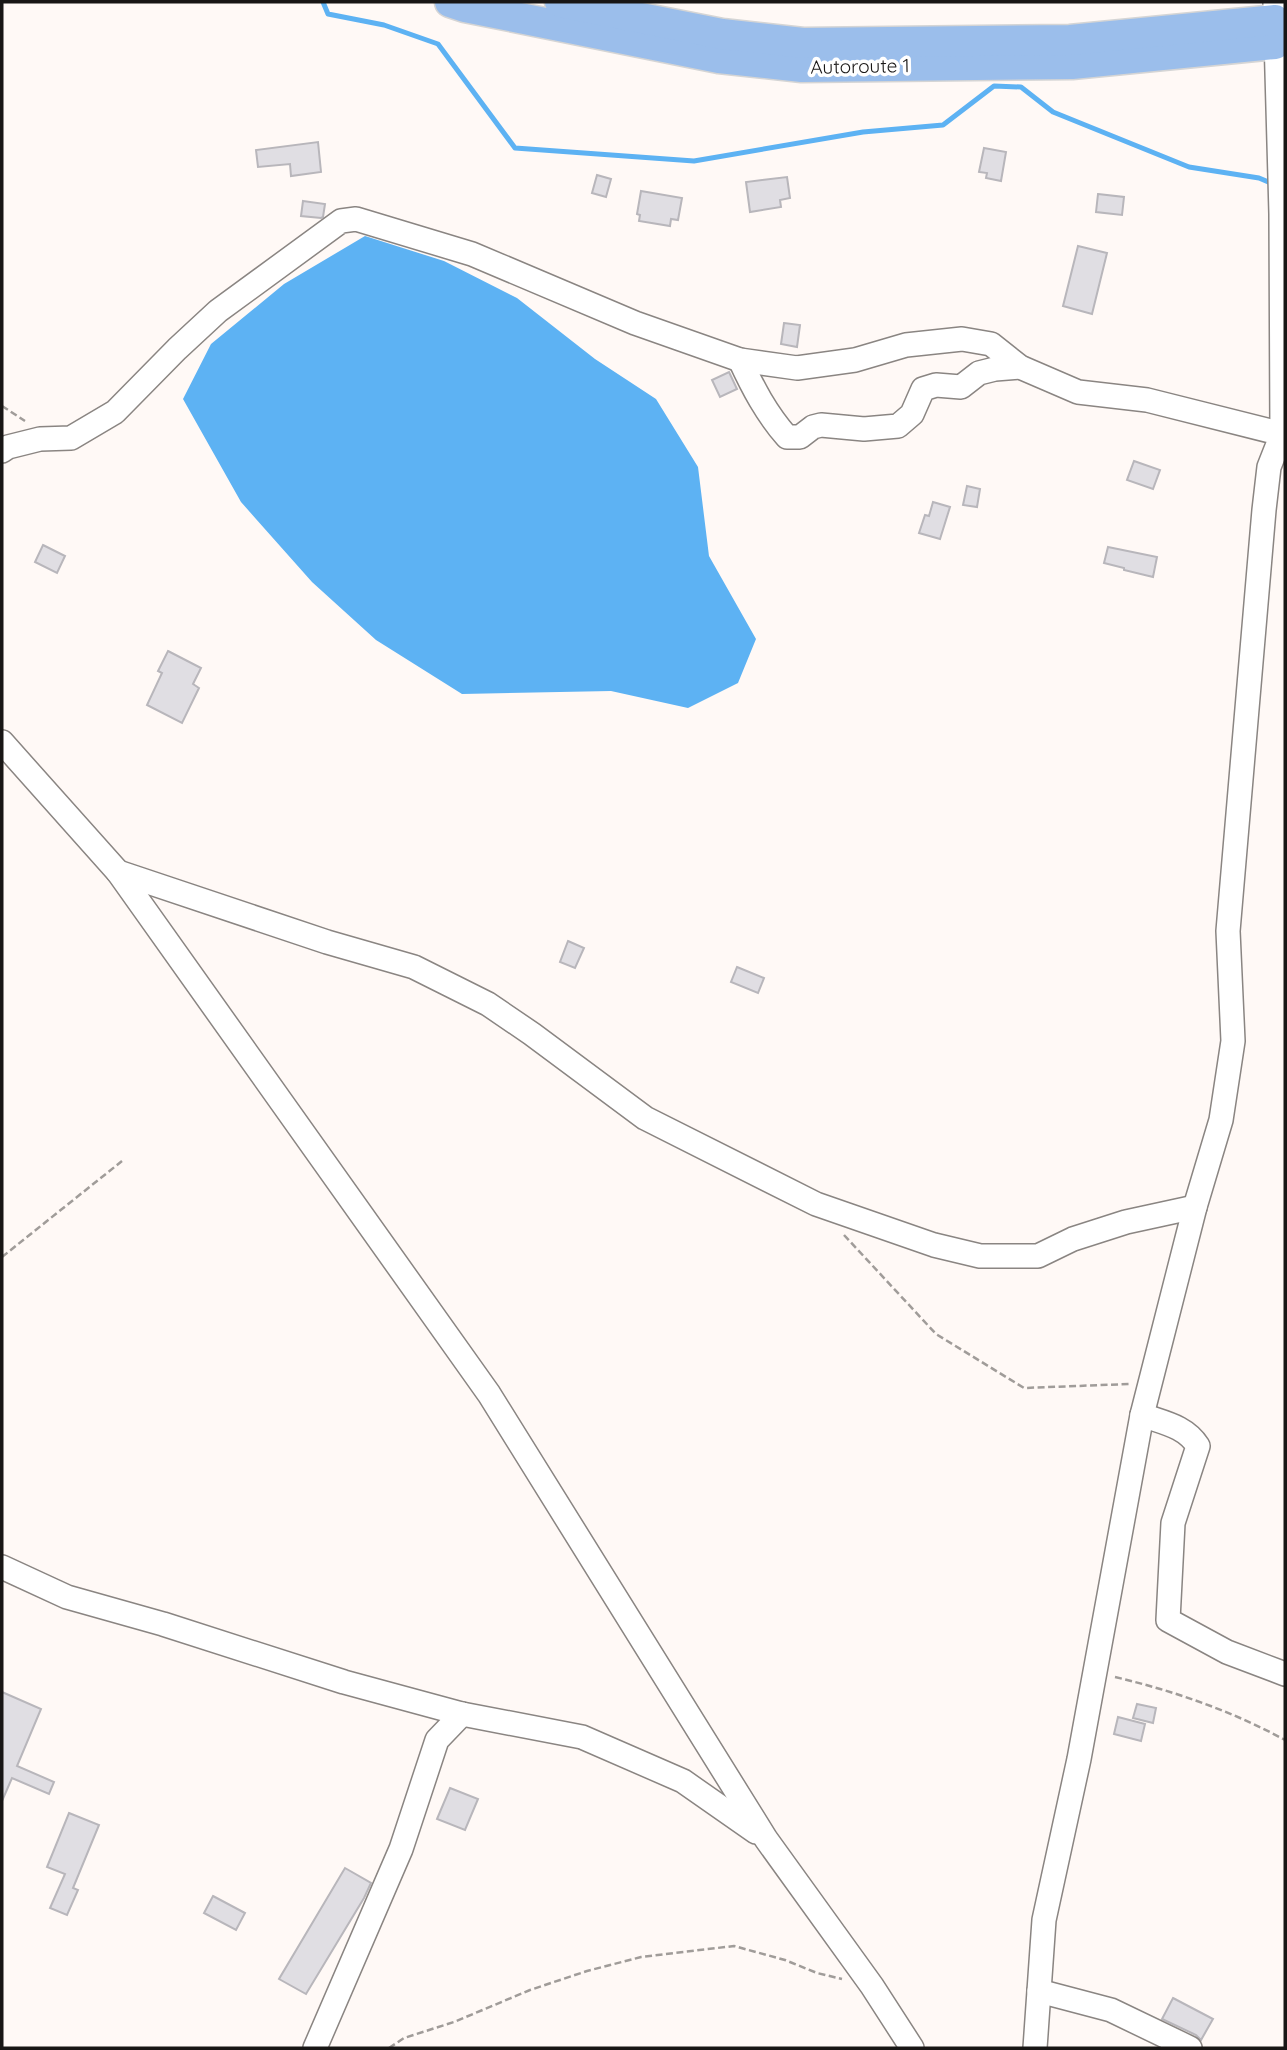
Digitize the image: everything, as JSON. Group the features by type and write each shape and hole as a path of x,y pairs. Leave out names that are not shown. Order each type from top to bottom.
{"main road":[{"name":"Autoroute 1","path":"450,2 719,58 802,67 1072,64 1275,22"},
{"name":"Autoroute 1","path":"560,2 722,34 803,43 1070,40 1275,22"}],"street":[{"path":"1035,2048 1044,1920 1079,1759 1143,1415 1195,1207 1221,1120 1233,1041 1228,931 1266,488 1269,467 1284,442 1275,22"},
{"path":"2,451 40,439 71,438 115,412 218,311 341,221 356,219 472,254 635,323 740,360 797,368 855,360 906,345 962,339 991,344 1020,367 1078,392 1147,400 1284,442"},
{"path":"740,360 756,395 787,437 800,437 813,427 821,425 864,429 898,426 912,414 923,390 936,385 961,387 979,373 1020,367"},
{"path":"2,742 118,872 489,1394 766,1839 872,1986 912,2048"},
{"path":"118,872 327,942 414,967 488,1004 645,1118 816,1204 934,1245 980,1256 1038,1256 1073,1240 1126,1222 1195,1207"},
{"path":"1143,1415 1191,1435 1198,1446 1173,1523 1168,1620 1227,1652 1285,1674"},
{"path":"2,1567 67,1597 163,1624 344,1682 462,1714 582,1737 683,1781 766,1839"},
{"path":"315,2048 401,1849 437,1740 462,1714"},
{"path":"1039,1991 1111,2011 1190,2048"}],"path":[{"path":"2,1257 122,1161"},
{"path":"844,1234 936,1334 1024,1388 1152,1383"},
{"path":"1095,1672 1167,1690 1285,1740"},
{"path":"389,2048 404,2038 454,2022 530,1990 587,1970 641,1957 688,1950 734,1946 785,1960 817,1973 872,1986"}],"water":[{"path":"365,236 444,261 517,298 595,359 656,399 698,467 709,556 756,639 738,683 688,708 611,691 462,694 376,640 312,582 241,502 183,399 211,344 284,284"}],"building":[{"path":"318,142 321,172 291,176 290,164 258,167 256,150"},
{"path":"984,148 1006,152 1001,181 986,178 987,173 979,172"},
{"path":"597,175 611,179 606,197 592,193"},
{"path":"787,177 790,198 780,200 781,207 750,212 746,182"},
{"path":"641,191 682,198 678,220 671,219 670,226 639,221 640,215 637,214"},
{"path":"1098,194 1124,197 1122,215 1096,212"},
{"path":"303,201 325,204 323,217 301,216"},
{"path":"1078,246 1107,253 1092,314 1063,306"},
{"path":"784,323 800,325 797,347 781,344"},
{"path":"729,372 737,389 720,397 712,380"},
{"path":"1134,461 1160,470 1153,489 1127,480"},
{"path":"967,486 980,489 977,507 963,505"},
{"path":"933,502 950,507 940,539 919,533 925,515 929,516"},
{"path":"43,545 65,556 57,573 35,562"},
{"path":"1108,547 1157,557 1153,577 1104,563"},
{"path":"168,651 201,668 193,684 199,688 182,723 147,705 162,673 158,671"},
{"path":"568,941 584,948 575,968 560,962"},
{"path":"737,967 764,978 758,993 731,982"},
{"path":"2,1692 41,1709 17,1766 54,1782 49,1794 12,1778 2,1801"},
{"path":"1137,1704 1156,1708 1153,1723 1133,1718"},
{"path":"1118,1717 1145,1724 1141,1741 1114,1734"},
{"path":"450,1788 478,1799 465,1830 437,1819"},
{"path":"69,1813 99,1825 73,1888 78,1890 67,1915 50,1908 65,1874 47,1867"},
{"path":"345,1868 371,1883 306,1994 279,1979"},
{"path":"213,1896 245,1913 236,1930 204,1913"},
{"path":"1173,1998 1213,2019 1201,2040 1162,2019"}],"waterway":[{"path":"323,2 328,14 384,25 438,44 515,148 694,161 863,132 943,125 994,86 1021,87 1053,112 1189,167 1259,178 1273,184"}]}
